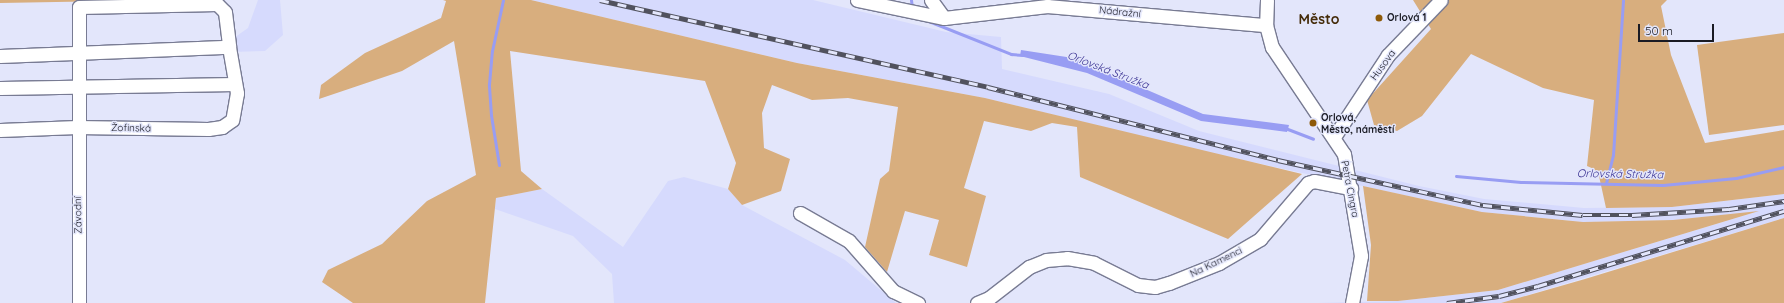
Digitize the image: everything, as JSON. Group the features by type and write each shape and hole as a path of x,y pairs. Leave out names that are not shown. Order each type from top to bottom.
{"street":[{"name":"Nádražní","path":"856,0 944,18 1047,6 1266,25"},
{"path":"930,0 944,18"},
{"name":"Petra Cingra","path":"1267,0 1266,25 1276,54 1334,137 1344,154 1351,188 1361,256 1352,303"},
{"name":"Husova","path":"1334,137 1388,55 1441,0"},
{"name":"Žofinská","path":"0,130 77,127 208,129 222,127 232,120 236,89 225,12 217,4 79,7 80,55"},
{"path":"0,56 80,55 229,47"},
{"name":"Závodní","path":"79,303 77,127 80,55"},
{"path":"0,88 236,89"},
{"name":"Na Kamenci","path":"977,303 990,298 1029,267 1046,260 1060,258 1080,258 1138,285 1155,287 1169,283 1219,263 1260,239 1308,183 1314,181 1351,188"},
{"path":"800,213 849,241 893,290 918,303"}],"shaded area":[{"path":"0,0 168,0 0,3"},
{"path":"258,0 280,0 283,35 265,51 231,52 231,40 248,28"},
{"path":"443,0 531,0 797,63 985,98 1302,174 1228,239 1080,177 1077,127 1052,123 1031,131 984,121 964,188 986,196 967,267 929,255 939,220 905,211 887,272 865,247 880,179 889,171 898,107 848,98 812,100 772,85 762,113 764,148 790,159 781,191 742,205 728,189 736,163 705,81 510,51 521,171 542,189 496,198 485,303 353,303 322,282 328,270 382,244 427,201 476,175 454,41 402,71 319,99 321,85 365,53 441,18 446,1"},
{"path":"531,0 813,0 946,32 1001,37 1002,69 1109,94 1199,131 1419,186 1484,199 1584,208 1672,207 1784,194 1784,218 1501,303 1318,303 1398,301 1498,290 1756,212 1673,220 1583,222 1482,212 1197,150 985,98 797,63"},
{"path":"1413,0 1667,0 1661,6 1671,55 1705,143 1784,130 1784,194 1672,207 1606,208 1599,176 1594,169 1587,166 1594,100 1543,88 1471,54 1422,116 1397,131 1374,125 1367,100 1431,29"},
{"path":"1784,33 1784,125 1709,135 1697,45"},
{"path":"684,177 728,189 742,205 845,260 896,303 614,303 612,274 573,236 495,209 496,198 542,189 623,247 668,181"},
{"path":"1363,186 1482,212 1583,222 1673,220 1759,211 1498,290 1398,301 1367,301 1371,245"},
{"path":"1784,218 1784,303 1501,303 1585,279"}],"water":[{"path":"1021,50 1073,58 1203,114 1289,125 1288,129 1287,132 1201,121 1087,73 1020,56"}],"waterway":[{"path":"499,165 491,115 489,84 492,51 503,0"},
{"name":"Orlovská Stružka","path":"911,0 912,7"},
{"path":"1606,183 1613,155 1623,0"},
{"name":"Orlovská Stružka","path":"926,20 1011,54 1023,55"},
{"name":"Orlovská Stružka","path":"1285,128 1313,139"},
{"name":"Orlovská Stružka","path":"1456,176 1521,182 1663,185 1736,178 1784,167"}],"railway":[{"path":"600,0 988,87 1278,160 1483,205 1583,215 1632,215 1729,209 1784,201"},
{"path":"1447,303 1499,296 1538,286 1784,211"}],"place":[{"name":"Orlová 1","path":"1379,18"},
{"name":"Orlová, Město, náměstí","path":"1313,123"}],"district":[{"name":"Město","path":"1319,19"}]}
